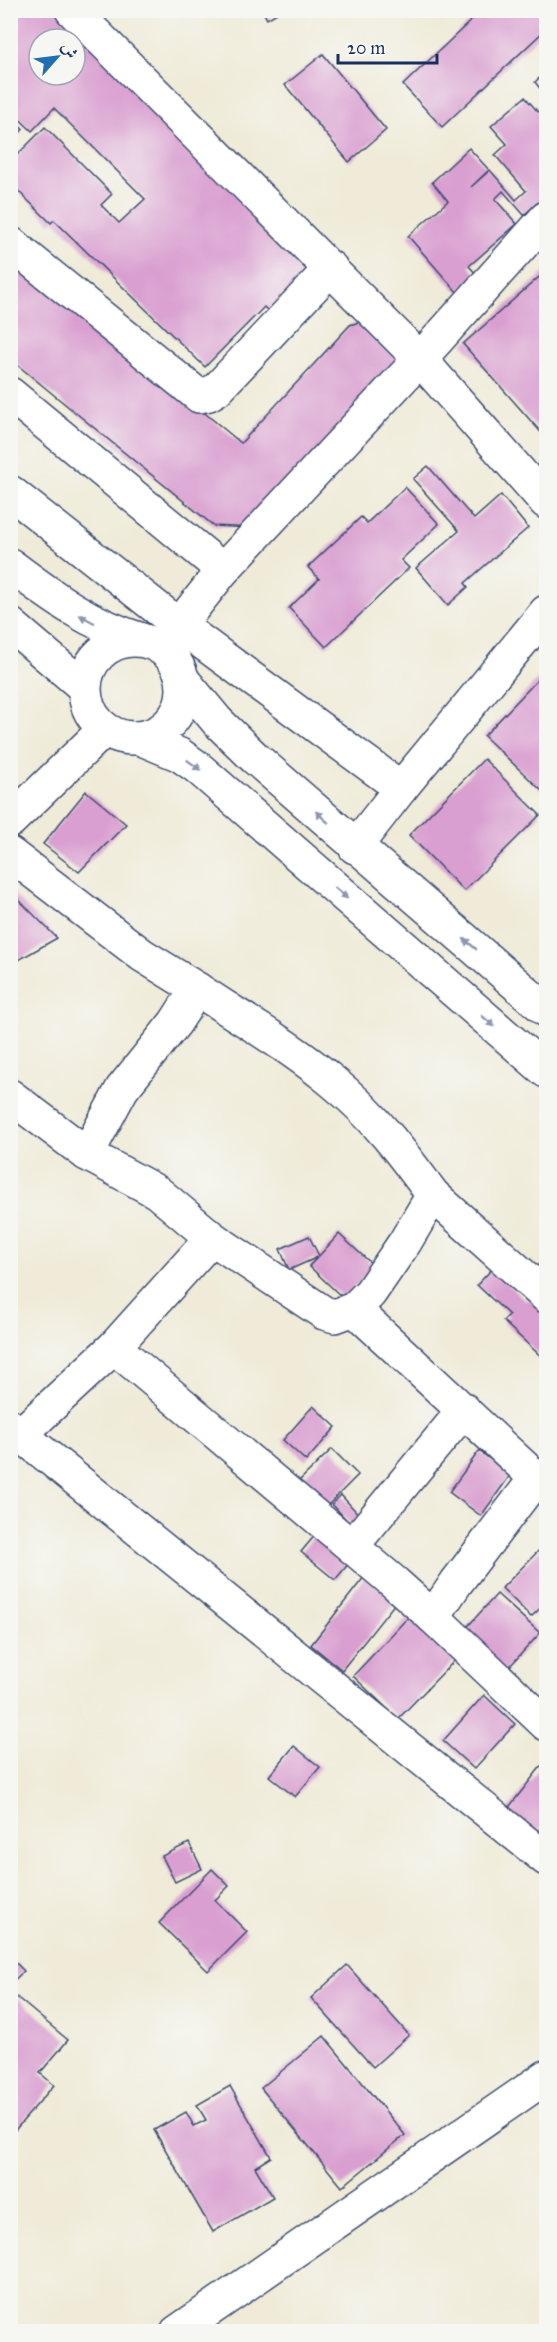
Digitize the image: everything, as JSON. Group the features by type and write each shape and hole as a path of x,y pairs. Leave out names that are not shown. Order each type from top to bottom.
{"main road":[{"path":"72,10 420,359 546,502"},
{"path":"546,218 420,359 161,638 121,641 102,650 89,667 84,687 86,703 93,718 105,729 123,738 142,739 171,751 197,767 546,1071"},
{"path":"10,243 200,396 217,389 331,268"},
{"path":"10,394 223,570"},
{"path":"10,492 161,638 401,788"},
{"path":"10,565 52,597 86,618 161,638 183,680 236,740 356,847 546,1010"},
{"path":"356,847 401,788 546,612"},
{"path":"10,624 84,687"},
{"path":"142,739 161,731 174,718 182,700 183,680"},
{"path":"18,801 105,729"},
{"path":"10,854 142,955 197,989 333,1082 376,1122 433,1195 546,1296"},
{"path":"87,1154 122,1089 175,1023 197,989"},
{"path":"10,1096 87,1154 157,1192 212,1238 324,1313 334,1316 354,1309 370,1293 433,1195"},
{"path":"212,1238 114,1347 16,1430 545,1855"},
{"path":"354,1309 541,1483 456,1583 433,1617"},
{"path":"114,1347 352,1546 433,1617 546,1724"},
{"path":"352,1546 464,1410"},
{"path":"177,2331 546,2077"}],"building":[{"path":"10,10 62,10 79,27 27,27 27,87 87,87 87,35 317,262 276,318 264,307 205,367 54,220 51,223 10,183 10,162 45,127 112,194 101,205 119,223 145,199 54,108 32,131 10,110 10,101 15,96 10,92"},
{"path":"262,10 282,10 267,19"},
{"path":"482,10 546,10 546,29 442,127 403,85"},
{"path":"323,54 386,130 349,162 285,85"},
{"path":"546,72 546,96 535,82"},
{"path":"525,97 538,112 546,105 546,195 524,215 503,191 495,199 517,224 469,266 477,275 457,292 408,236 448,201 432,182 469,148 489,170 471,187 490,170 516,200 526,191 495,155 507,144 491,126"},
{"path":"10,120 23,129 10,145"},
{"path":"10,252 241,443 350,325 368,319 405,358 252,528 214,526 10,359"},
{"path":"546,271 546,438 463,344"},
{"path":"428,466 474,519 501,495 528,528 465,583 468,587 448,605 416,568 459,531 413,479"},
{"path":"405,487 439,524 401,560 409,568 326,647 289,608 319,579 308,567 361,517 367,523"},
{"path":"544,673 546,675 546,787 542,791 484,736"},
{"path":"484,759 540,815 464,891 409,835"},
{"path":"86,791 126,824 79,872 43,844"},
{"path":"12,893 57,938 10,965 10,895"},
{"path":"339,1234 374,1266 344,1299 309,1266 318,1257 289,1270 280,1249 309,1236 319,1256"},
{"path":"492,1269 526,1301 529,1298 546,1314 546,1361 503,1321 509,1315 477,1285"},
{"path":"313,1406 336,1427 306,1461 283,1440"},
{"path":"332,1449 358,1475 326,1507 299,1481"},
{"path":"479,1451 511,1474 481,1516 449,1492"},
{"path":"341,1495 371,1528 362,1537 332,1504"},
{"path":"321,1528 355,1556 335,1580 301,1552"},
{"path":"546,1543 546,1603 531,1617 502,1588"},
{"path":"368,1572 400,1597 342,1670 311,1645"},
{"path":"497,1594 540,1633 501,1676 458,1637"},
{"path":"413,1612 459,1656 398,1719 353,1676"},
{"path":"484,1695 515,1724 474,1769 443,1741"},
{"path":"294,1746 320,1767 295,1797 269,1776"},
{"path":"546,1760 546,1821 531,1840 502,1816"},
{"path":"189,1843 202,1869 175,1882 162,1856"},
{"path":"212,1869 229,1886 215,1900 247,1932 208,1971 159,1923"},
{"path":"10,1957 24,1971 10,1984"},
{"path":"347,1965 409,2035 373,2067 311,1998"},
{"path":"13,1994 68,2040 40,2073 54,2085 10,2136 10,1997"},
{"path":"324,2036 405,2135 342,2187 261,2088"},
{"path":"230,2086 271,2157 255,2167 273,2197 213,2232 154,2130 186,2112 194,2126 206,2120 197,2105"}]}
